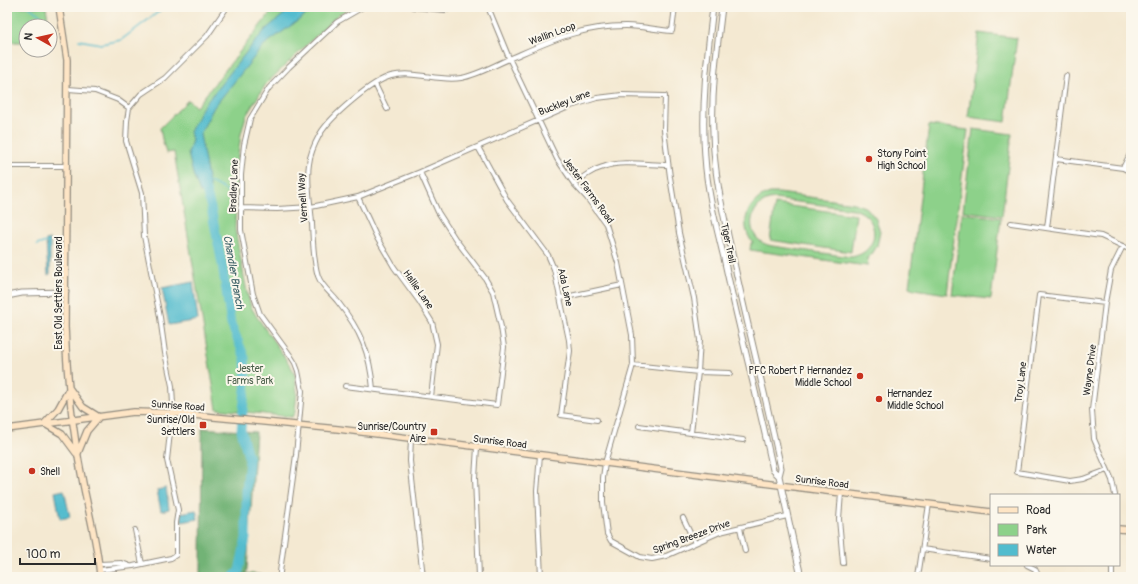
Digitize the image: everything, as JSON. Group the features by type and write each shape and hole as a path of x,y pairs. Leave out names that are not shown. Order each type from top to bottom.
{"main road":[{"name":"East Old Settlers Boulevard","path":"59,7 67,60 68,89 65,327 69,387 72,420 100,577"},
{"path":"69,387 83,406 99,417 87,431 78,455 64,436 44,424 58,410 69,387"},
{"name":"Sunrise Road","path":"7,429 134,412 172,413 299,425 411,438 990,512"},
{"path":"1120,529 1131,530"}],"street":[{"path":"99,567 132,566 171,558 176,555 176,523 178,510 167,460 172,413 172,386 144,236 142,193 126,140 127,121 129,108 141,94 165,78 207,36 226,7"},
{"name":"Bradley Lane","path":"280,577 302,391 298,371 290,355 265,322 255,302 242,240 240,208 244,145 250,119 269,88 337,22 363,7"},
{"path":"413,7 434,10 445,10 458,7"},
{"name":"Jester Farms Road","path":"488,7 509,58 557,159 574,184 587,198 606,224 612,241 632,335 633,365 605,463"},
{"name":"Wallin Loop","path":"509,58 565,35 582,30 603,27 629,26 672,32 675,7"},
{"name":"Tiger Trail","path":"713,7 704,102 705,158 709,188 737,321 758,402 773,470 779,476"},
{"name":"Tiger Trail","path":"722,7 712,102 712,134 716,172 720,198 742,299 781,468 779,476 801,577"},
{"name":"Vernell Way","path":"373,389 371,369 361,336 337,300 324,287 318,275 308,164 313,148 326,126 351,102 375,84 386,78 400,75 448,79 459,78 481,71 509,58"},
{"path":"1047,228 1066,76"},
{"path":"375,84 387,109"},
{"path":"68,89 95,91 118,100 129,108"},
{"name":"Buckley Lane","path":"240,208 277,209 311,207 358,197 420,172 571,106 597,98 622,95 665,96 664,130 668,165 679,234 698,320 700,340 691,433"},
{"name":"Ada Lane","path":"478,147 507,200 548,255 554,269 561,298 570,351 561,415 597,420"},
{"path":"1123,168 1131,152"},
{"path":"1056,159 1123,168 1131,172"},
{"path":"574,184 591,172 604,166 624,164 668,165"},
{"path":"7,166 67,166"},
{"path":"345,386 497,405 504,347 493,292 485,278 456,240 438,212 420,172"},
{"name":"Hallie Lane","path":"358,197 377,238 394,267 419,301 432,322 437,344 431,397"},
{"path":"1011,223 1101,236 1131,250"},
{"name":"Wayne Drive","path":"1115,494 1108,470 1094,439 1092,410 1105,303 1111,270 1123,246"},
{"path":"561,298 622,285"},
{"path":"7,296 22,293 66,292"},
{"name":"Troy Lane","path":"1105,303 1039,295 1017,472 1070,480 1083,478 1108,470"},
{"path":"633,365 698,372 730,373"},
{"path":"638,426 743,440"},
{"path":"411,438 410,461 423,577"},
{"path":"477,447 474,478 479,577"},
{"path":"540,455 537,491 541,577"},
{"name":"Spring Breeze Drive","path":"605,463 603,503 607,534 611,542 637,556 649,559 666,556 720,532 787,516"},
{"path":"841,493 839,519 843,563"},
{"path":"918,577 929,504"},
{"path":"683,518 695,543"},
{"path":"740,528 745,551"},
{"path":"135,530 142,564"},
{"path":"922,549 990,559"},
{"path":"1029,566 1035,569 1040,577"},
{"path":"1112,566 1112,577"}],"green space":[{"path":"7,7 46,7 48,18 18,18 18,42 7,42"},
{"name":"Jester Farms Park","path":"275,7 353,7 339,14 266,84 246,116 241,134 237,163 235,229 251,307 292,368 295,376 297,392 295,412 292,417 217,409 174,152 166,153 160,128 188,100 196,107"},
{"path":"979,33 1017,38 1006,122 968,117"},
{"path":"929,125 968,130 947,294 909,287"},
{"path":"973,129 1012,134 1002,216 963,211"},
{"path":"770,193 779,193 854,203 867,208 876,219 880,232 877,246 872,254 866,259 868,259 867,266 750,250 751,243 753,243 748,236 746,229 747,214 756,201 762,196","holes":["774,199 853,209 862,213 869,219 873,226 874,234 868,249 861,254 851,257 772,246 763,243 756,237 753,230 753,214 758,207 765,202"]},
{"path":"775,204 856,215 851,252 770,240"},
{"path":"962,213 1001,218 991,299 952,295"},
{"path":"202,428 256,432 247,570 246,573 240,577 198,577 201,570"},
{"path":"244,573 275,576 275,577 240,577"}],"water":[{"path":"293,7 317,7 264,45 214,107 200,134 210,189 200,193 193,174 188,153 192,140 190,132 202,108 266,29"},
{"path":"50,239 50,274 48,275 46,240"},
{"path":"193,282 198,320 169,325 162,288"},
{"path":"166,488 169,509 161,511 157,490"},
{"path":"64,490 70,517 60,519 55,492"},
{"path":"196,510 198,519 182,522 181,513"}],"waterway":[{"path":"29,7 42,18"},
{"path":"79,40 101,44 121,40 165,7"},
{"name":"Chandler Branch","path":"203,181 211,208 222,264 231,324 245,358 246,381 241,430 249,460 246,492 246,538 239,571 233,577"},
{"path":"208,181 229,192"},
{"path":"37,245 46,242"}],"place":[{"name":"Stony Point High School","path":"869,159"},
{"name":"PFC Robert P Hernandez Middle School","path":"860,376"},
{"name":"Hernandez Middle School","path":"879,399"},
{"name":"Sunrise/Old Settlers","path":"203,425"},
{"name":"Sunrise/Country Aire","path":"434,432"},
{"name":"Shell","path":"32,471"}]}
